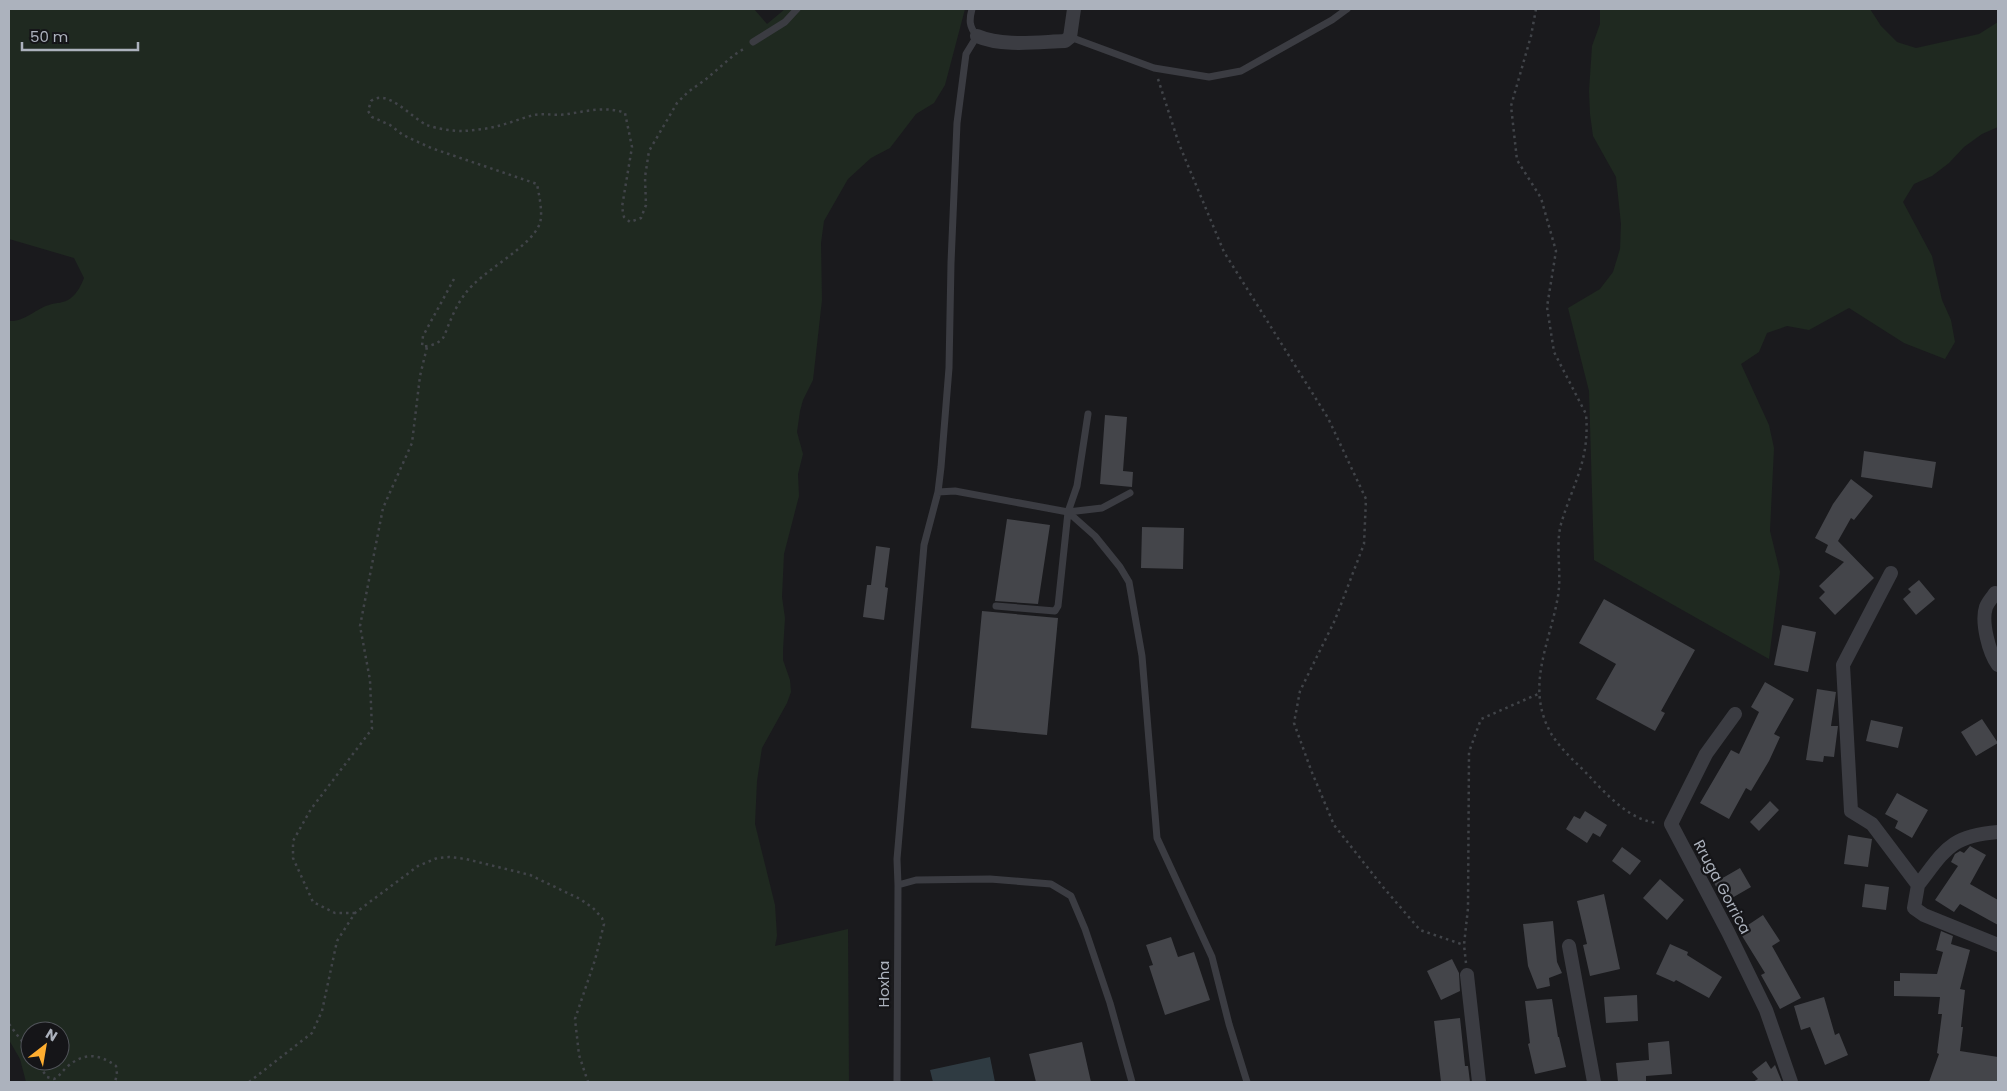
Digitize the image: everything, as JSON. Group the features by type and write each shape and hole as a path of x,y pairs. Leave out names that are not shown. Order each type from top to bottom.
{"street":[{"path":"977,36 987,40 1013,42 1065,41 1070,37 1074,9"},
{"path":"1890,573 1843,664 1851,811 1872,824 1918,885"},
{"path":"1995,593 1986,608 1986,634 1998,665"},
{"path":"1672,824 1706,754 1735,714"},
{"name":"Rruga Gorrica","path":"1672,824 1766,1010 1791,1082"},
{"path":"1998,832 1976,834 1961,838 1946,849 1918,885 1914,908 1932,918 1998,945"},
{"path":"1569,946 1594,1082"},
{"path":"1467,975 1479,1082"}],"lane":[{"path":"753,42 784,22 797,9"},
{"path":"972,9 969,18 970,29 977,36"},
{"path":"1070,37 1154,68 1209,77 1241,71 1347,9"},
{"name":"Hoxha","path":"897,1082 897,859 924,545 938,492 949,368 957,123 966,54 977,36"},
{"path":"996,606 1055,611 1058,606 1068,512 1077,486 1088,414"},
{"path":"938,492 955,491 1068,512 1102,508 1130,493"},
{"path":"1068,512 1094,536 1120,567 1129,582 1142,656 1157,838 1212,957 1228,1024 1247,1082"},
{"path":"898,885 916,880 990,880 1051,884 1071,896 1085,929 1110,1003 1132,1082"}],"path":[{"path":"1536,9 1531,36 1511,106 1517,160 1542,198 1556,251 1547,307 1554,352 1586,414 1585,452 1561,525 1558,594 1539,671 1538,694 1544,716 1553,736 1604,792 1646,822 1672,824"},
{"path":"454,279 423,336 422,346 428,347 442,339 452,316 465,294 477,280 497,267 531,236 540,222 540,201 536,184 440,152 402,135 390,124 372,117 368,111 371,101 381,97 390,100 402,107 413,117 428,125 461,131 500,126 519,118 537,115 562,115 606,109 617,110 624,114 632,147 622,207 624,217 630,222 641,218 646,204 645,177 649,151 677,103 734,55 753,42"},
{"path":"1154,68 1179,144 1224,252 1328,418 1366,499 1364,544 1335,620 1300,691 1294,723 1334,825 1420,930 1464,945"},
{"path":"354,913 335,914 313,902 293,858 293,841 311,810 372,729 370,680 360,626 383,508 412,443 420,376 428,347"},
{"path":"1467,975 1464,945 1468,908 1469,752 1481,719 1538,694"},
{"path":"249,1082 312,1033 322,1011 337,941 354,913 418,866 437,858 449,857 466,859 530,875 580,899 593,908 602,918 604,924 587,988 575,1019 580,1055 588,1082"},
{"path":"9,1024 20,1039"},
{"path":"70,1065 79,1058 92,1055 106,1059 116,1066 115,1082"},
{"path":"43,1071 47,1077 54,1080 63,1071"}],"green space":[{"path":"9,9 754,9 767,24 785,9 965,9 945,85 934,103 916,114 890,148 871,158 848,179 824,221 821,243 822,300 813,380 800,411 797,432 803,454 798,474 799,496 784,554 782,597 785,618 783,660 790,680 791,692 787,703 762,748 757,781 755,824 775,905 777,936 775,946 848,929 849,1082 26,1082 23,1071 70,1071 70,1021 20,1021 20,1059 9,1040 9,321 15,321 44,307 68,300 73,296 84,278 74,258 9,239"},
{"path":"1600,9 1870,9 1881,26 1897,42 1916,48 1979,34 1998,22 1998,127 1982,134 1964,147 1949,163 1932,176 1914,184 1903,202 1932,256 1942,300 1951,320 1955,342 1945,359 1904,343 1849,308 1809,330 1787,326 1767,333 1759,352 1741,364 1769,425 1774,448 1770,531 1780,572 1769,659 1594,560 1589,391 1568,308 1600,289 1613,272 1620,249 1621,224 1616,177 1593,136 1590,114 1589,91 1592,46 1600,24"}],"shaded area":[{"path":"990,1057 995,1082 933,1082 930,1070"}],"building":[{"path":"1105,415 1127,417 1123,471 1133,472 1132,487 1100,484"},
{"path":"1864,451 1936,462 1932,488 1861,477"},
{"path":"1851,479 1873,496 1854,520 1851,518 1838,541 1874,578 1835,615 1819,598 1825,592 1819,586 1844,562 1825,552 1828,545 1815,538 1833,504"},
{"path":"1007,519 1050,525 1038,604 995,601"},
{"path":"1142,527 1184,528 1183,569 1141,568"},
{"path":"876,546 890,548 885,587 888,588 884,620 863,617 867,585 871,585"},
{"path":"1919,580 1935,599 1916,615 1903,599 1911,592 1908,589"},
{"path":"1604,599 1695,650 1661,711 1665,713 1655,731 1596,699 1616,664 1579,643"},
{"path":"982,611 1058,618 1047,735 971,728"},
{"path":"1782,625 1816,632 1808,672 1774,665"},
{"path":"1765,682 1794,699 1774,734 1780,737 1769,761 1751,791 1746,788 1729,819 1700,803 1731,750 1739,754 1759,712 1751,707"},
{"path":"1817,689 1836,692 1831,726 1838,726 1834,757 1824,756 1823,762 1806,760"},
{"path":"1982,719 1998,743 1976,756 1961,732"},
{"path":"1871,720 1903,727 1898,748 1866,741"},
{"path":"1897,793 1928,810 1912,838 1895,828 1898,821 1885,814"},
{"path":"1770,801 1779,810 1759,831 1750,822"},
{"path":"1585,811 1607,825 1600,837 1593,833 1587,843 1566,829 1574,816 1580,819"},
{"path":"1848,835 1872,839 1868,867 1844,864"},
{"path":"1970,846 1986,855 1970,884 1998,900 1998,925 1960,904 1954,912 1935,900 1958,866 1951,862 1955,854 1960,851 1964,853"},
{"path":"1622,847 1641,861 1630,875 1612,861"},
{"path":"1740,868 1751,887 1725,902 1714,883"},
{"path":"1660,879 1684,900 1667,920 1643,898"},
{"path":"1865,884 1889,887 1886,910 1862,907"},
{"path":"1604,894 1620,969 1590,976 1583,945 1587,944 1577,901"},
{"path":"1763,915 1780,941 1772,946 1801,998 1780,1009 1761,975 1765,973 1739,931"},
{"path":"1553,921 1557,962 1562,973 1549,978 1550,986 1537,989 1528,966 1523,924"},
{"path":"1941,931 1953,936 1951,944 1970,950 1960,989 1965,990 1960,1051 1998,1057 1998,1082 1929,1082 1939,1054 1937,1053 1942,1014 1938,1014 1940,997 1894,996 1894,981 1900,981 1900,973 1937,974 1943,952 1936,950"},
{"path":"1171,937 1178,957 1194,952 1210,1000 1165,1015 1149,966 1153,965 1146,945"},
{"path":"1670,944 1688,952 1687,955 1722,977 1709,998 1676,980 1674,982 1656,974"},
{"path":"1452,959 1459,973 1460,991 1441,1000 1427,971"},
{"path":"1637,995 1638,1021 1606,1023 1604,997"},
{"path":"1824,997 1835,1035 1839,1033 1848,1055 1825,1065 1810,1027 1801,1030 1794,1006"},
{"path":"1552,999 1558,1037 1566,1067 1535,1074 1528,1044 1530,1043 1525,1001"},
{"path":"1460,1018 1465,1066 1468,1066 1470,1082 1441,1082 1434,1021"},
{"path":"1669,1041 1672,1074 1646,1076 1646,1081 1618,1082 1616,1063 1649,1060 1648,1043"},
{"path":"1082,1042 1091,1082 1036,1082 1029,1054"},
{"path":"1766,1061 1771,1069 1775,1065 1782,1082 1753,1082 1758,1079 1752,1072"}]}
